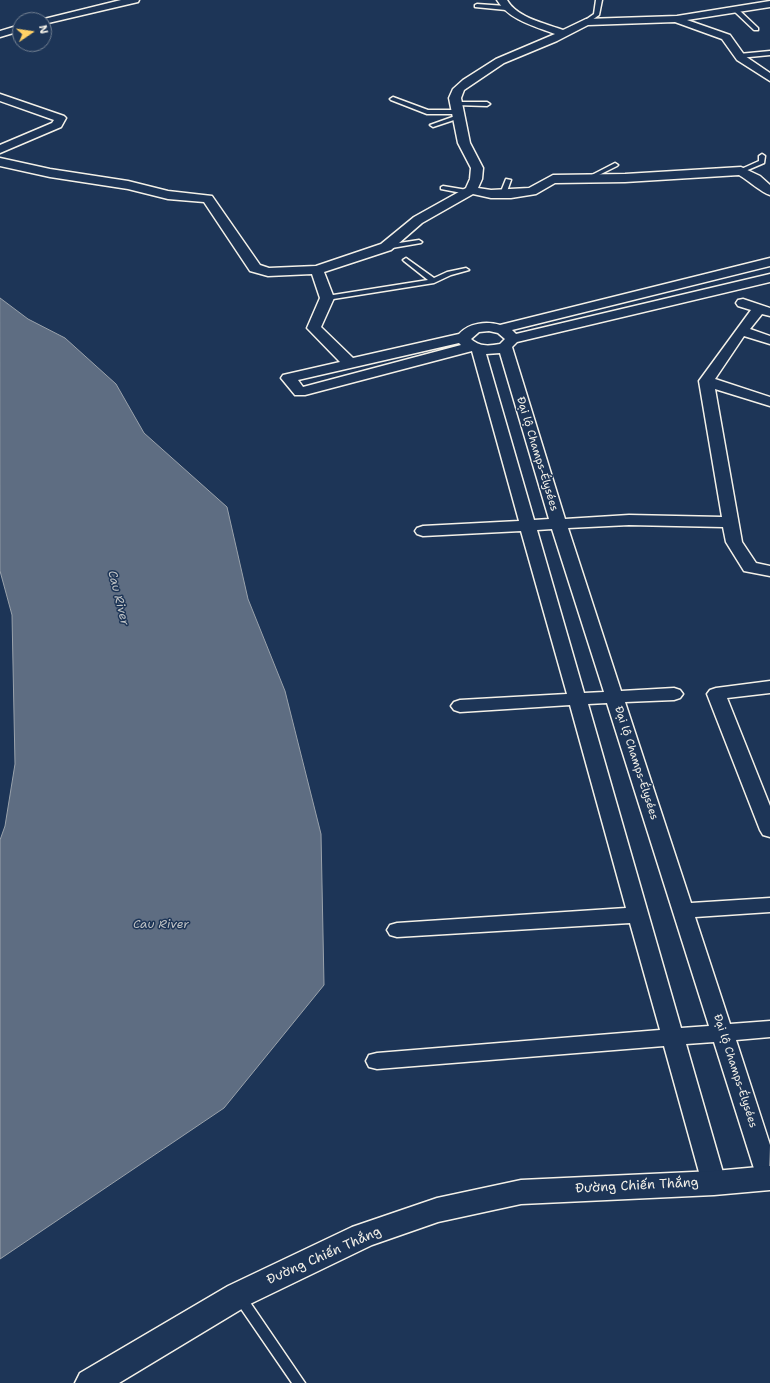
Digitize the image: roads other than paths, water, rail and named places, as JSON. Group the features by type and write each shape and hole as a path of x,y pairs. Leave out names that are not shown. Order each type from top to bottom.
{"main road":[{"name":"Đường Chiến Thắng","path":"91,1383 239,1295 362,1236 437,1210 521,1192 714,1183 770,1178"}],"street":[{"path":"52,19 134,0"},
{"path":"504,4 531,21 563,33"},
{"path":"0,162 50,173 128,185 168,195 208,199 255,268 268,272 317,270 386,246 418,220 469,191 476,179 477,168 464,143 455,98 459,89 466,82 512,54 529,49 586,22 677,19 737,11 770,4"},
{"path":"677,19 726,37 739,56 770,78"},
{"path":"0,34 12,30"},
{"path":"0,149 57,125 60,118 2,99"},
{"path":"469,191 491,194 532,191 553,179 625,178 741,171 756,179 770,191"},
{"path":"714,1183 528,524 471,344 466,333 476,328 499,328 770,262"},
{"path":"317,270 327,298 314,328 350,363"},
{"path":"471,344 300,392 288,378 350,363 471,344 492,350 508,343 770,278"},
{"path":"743,303 765,311"},
{"path":"765,311 741,331 706,381 734,542 750,568 769,572"},
{"path":"499,328 508,333 508,343"},
{"path":"741,331 770,340"},
{"name":"Đại lộ Champs-Élysées","path":"508,343 558,523 770,1178"},
{"path":"706,381 770,402"},
{"path":"423,531 528,524 629,520 730,522"},
{"path":"770,687 716,694 770,830"},
{"path":"460,706 674,694"},
{"path":"683,911 770,905"},
{"path":"398,930 638,915"},
{"path":"377,1061 770,1029"}],"lane":[{"path":"586,22 596,15 599,0"},
{"path":"477,6 504,4"},
{"path":"737,11 756,29"},
{"path":"739,56 770,53"},
{"path":"393,99 428,112 457,111 488,104"},
{"path":"433,124 457,111"},
{"path":"741,171 759,165 762,162 762,156"},
{"path":"588,178 615,165"},
{"path":"503,194 508,180"},
{"path":"442,188 469,191"},
{"path":"386,246 419,242"},
{"path":"406,260 434,281"},
{"path":"327,298 434,281 449,273 466,270"},
{"path":"239,1295 299,1383"}],"water":[{"name":"Cau River","path":"0,298 28,319 65,338 116,384 144,433 227,507 248,599 285,691 321,834 324,985 224,1108 0,1259 0,840 5,826 15,764 12,615 0,571"}]}
